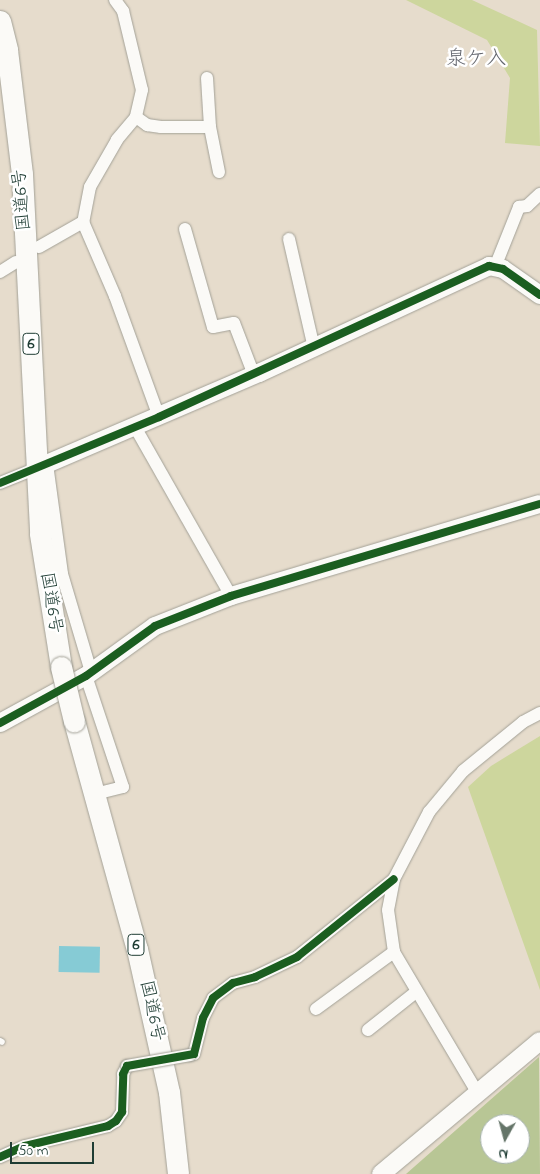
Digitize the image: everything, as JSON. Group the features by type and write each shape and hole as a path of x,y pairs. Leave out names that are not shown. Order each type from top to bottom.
{"highway":[{"name":"国道6号","path":"0,21 7,50 22,174 41,466 40,534 61,667 74,721 140,959 169,1092 178,1174"}],"street":[{"path":"115,0 123,11 142,90 136,117 117,140 90,187 83,222 115,296 159,417"},
{"path":"207,78 210,127 219,172"},
{"path":"136,117 148,125 161,127 210,127"},
{"path":"495,267 519,207 527,206 540,194"},
{"path":"39,247 83,222"},
{"path":"185,229 213,327 234,323 254,375"},
{"path":"289,239 314,348"},
{"path":"0,272 16,262"},
{"path":"0,483 135,428 314,348 489,266 504,269 540,295"},
{"path":"135,428 231,596"},
{"path":"41,466 62,574 89,674 123,786 94,794"},
{"path":"0,723 89,674 155,626 231,596 540,504"},
{"path":"476,1092 394,952 388,910 394,879 429,812 463,771 523,722 540,713"},
{"path":"0,1157 25,1146 108,1126 122,1112 123,1074 127,1066 194,1054 203,1018 213,998 233,983 256,977 297,957 394,879"},
{"path":"316,1009 394,952"},
{"path":"368,1030 416,992"},
{"path":"381,1174 476,1092 540,1041"}],"green space":[{"path":"406,0 472,0 537,30 540,146 505,143 510,78 487,40"},
{"path":"540,736 540,990 468,787 491,766"},
{"path":"539,1057 540,1174 406,1174"}],"water":[{"path":"59,946 100,947 100,973 59,972"}],"cycle path":[{"path":"0,483 159,417 489,266 503,269 540,295"},
{"path":"0,723 86,676 155,626 231,596 540,504"},
{"path":"0,1157 25,1146 108,1126 116,1121 122,1112 123,1074 127,1066 194,1054 203,1018 213,998 233,983 255,977 297,957 394,879"}],"district":[{"name":"泉ケ入","path":"476,59"}]}
